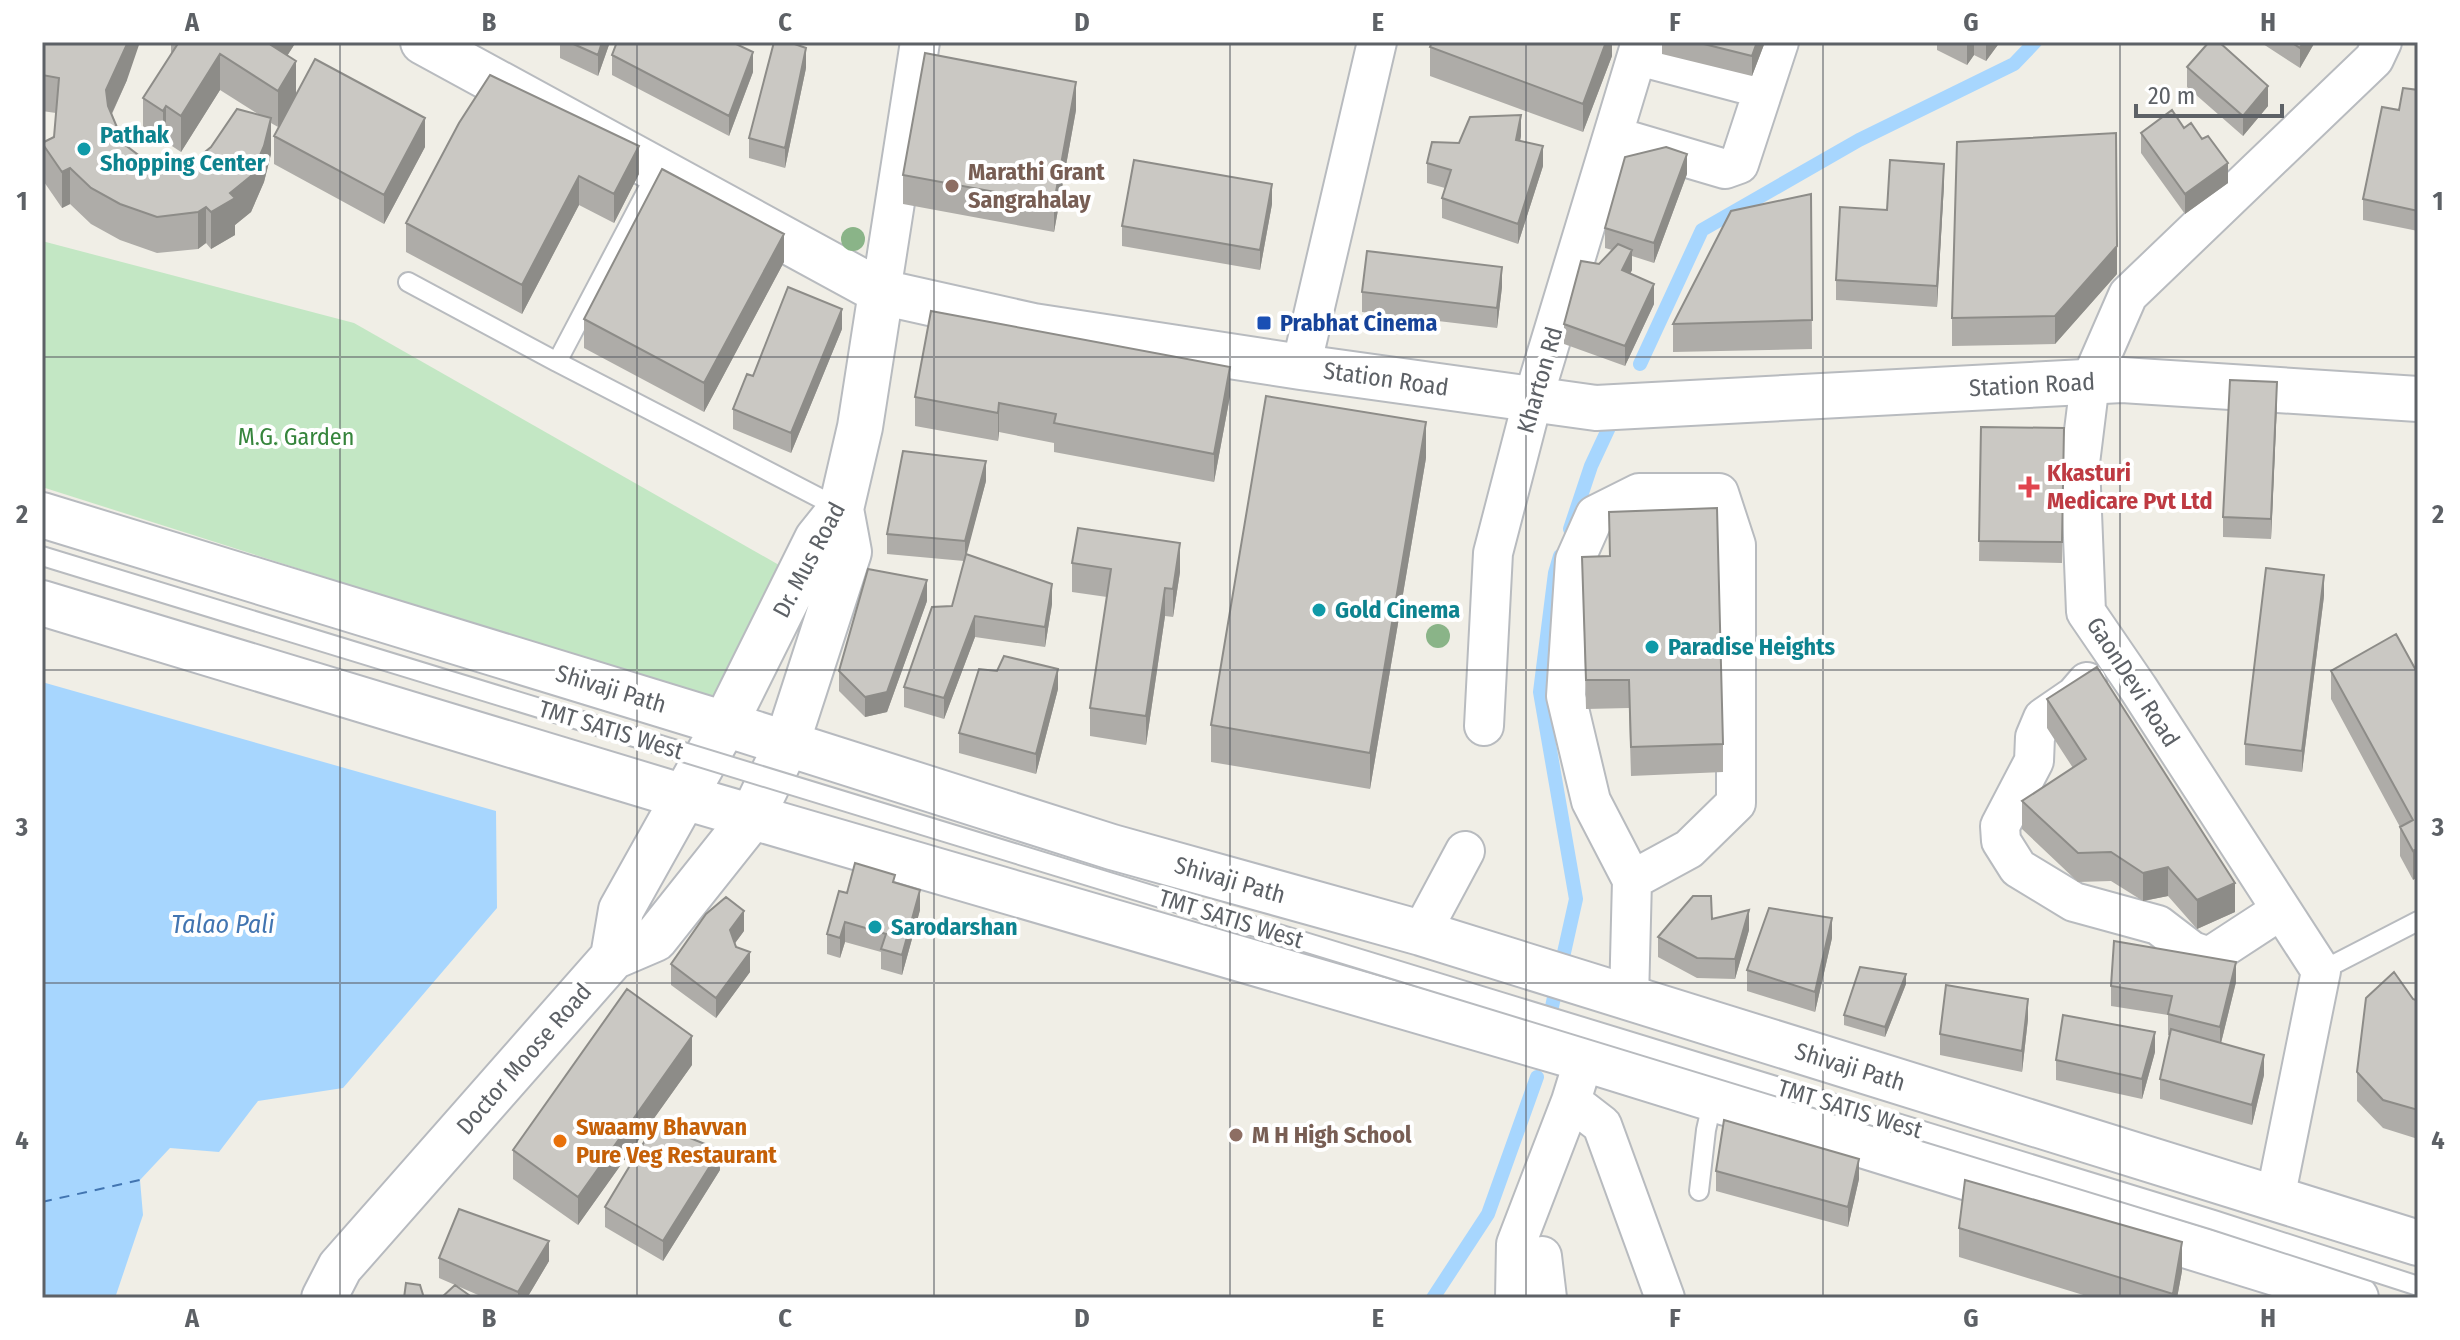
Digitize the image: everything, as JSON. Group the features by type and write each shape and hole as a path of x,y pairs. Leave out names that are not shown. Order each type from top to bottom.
{"main road":[{"name":"Station Road","path":"423,42 881,292 1033,326 1596,408 2122,380 2418,399"},
{"name":"Dr. Mus Road","path":"684,797 725,724 817,539 841,509 860,427 881,292"},
{"path":"613,957 655,939 752,817 786,746 849,552 841,509"},
{"name":"Shivaji Path","path":"42,515 725,724 786,746 1112,847 1421,933 2418,1243"},
{"path":"42,603 684,797 1584,1059 1713,1099 2255,1282 2356,1298"},
{"path":"613,957 621,910 684,797"},
{"name":"Doctor Moose Road","path":"324,1298 340,1267 613,957"},
{"path":"2255,1282 2275,1199"}],"street":[{"path":"881,292 920,42"},
{"path":"1301,367 1377,42"},
{"path":"1613,136 1725,169 1739,164 1779,42"},
{"name":"GaonDevi Road","path":"2321,971 2086,612 2080,463 2090,382 2128,295 2374,59 2382,42"},
{"path":"1640,49 1763,89"},
{"name":"Kharton Rd","path":"1484,726 1493,553 1533,399 1640,49"},
{"path":"1629,999 1632,880 1591,801 1566,696 1575,560 1595,515 1639,493 1719,493 1736,545 1736,803 1689,849 1632,880"},
{"path":"2113,652 2075,696 2043,718 2035,737 2034,761 2000,826 2001,841 2018,868 2074,902 2158,925 2192,951 2209,957 2281,910"},
{"path":"1421,933 1465,851"},
{"path":"2275,1199 2321,971"},
{"path":"1515,1298 1516,1244 1584,1059"},
{"path":"1571,1101 1602,1125 1665,1298"},
{"path":"1542,1256 1547,1298"}],"lane":[{"path":"557,362 658,170"},
{"path":"408,282 841,509"},
{"name":"TMT SATIS West","path":"42,556 2214,1220 2418,1286"},
{"path":"2321,971 2418,921"},
{"path":"1699,1191 1713,1099"}],"green space":[{"name":"M.G. Garden","path":"42,241 354,323 786,569 712,700 42,487"}],"water":[{"name":"Talao Pali","path":"42,682 496,811 497,908 343,1088 258,1101 219,1152 170,1148 140,1180 143,1215 115,1298 42,1298"}],"building":[{"path":"44,42 128,42 106,90 108,106 124,144 145,160 174,166 195,160 211,147 237,109 271,118 264,146 251,176 230,193 235,198 211,212 206,207 198,212 157,217 120,204 91,188 70,168 62,172 42,143 54,137 59,78 42,75"},
{"path":"179,42 273,42 271,45 296,61 278,91 220,54 181,116 166,106 163,111 143,98"},
{"path":"569,42 602,42 598,55"},
{"path":"617,42 732,42 753,52 729,116 612,55"},
{"path":"774,42 789,42 806,48 785,148 749,138"},
{"path":"1432,42 1606,42 1583,104 1430,47"},
{"path":"1696,42 1757,42 1752,56"},
{"path":"2209,42 2219,42 2268,86 2243,116 2187,67"},
{"path":"925,53 1076,82 1054,203 903,175"},
{"path":"315,59 425,118 384,195 274,136"},
{"path":"490,75 639,146 614,194 579,176 522,285 406,223 459,123"},
{"path":"2403,88 2418,90 2418,211 2363,199 2382,107 2399,110"},
{"path":"2172,110 2184,128 2191,123 2202,139 2208,136 2228,163 2185,194 2141,133"},
{"path":"1521,115 1516,140 1543,146 1518,224 1442,198 1451,170 1427,163 1432,142 1459,143 1470,117"},
{"path":"2116,133 2117,246 2055,316 1952,318 1957,142"},
{"path":"1666,147 1687,154 1654,243 1605,228 1625,157"},
{"path":"1134,160 1272,184 1260,250 1122,226"},
{"path":"1890,160 1944,164 1937,286 1836,280 1840,207 1887,210"},
{"path":"662,169 784,234 704,383 584,319"},
{"path":"1811,194 1812,320 1673,324 1731,211"},
{"path":"1618,244 1632,250 1622,270 1654,284 1625,346 1564,324 1581,261 1599,264"},
{"path":"1367,251 1502,267 1497,308 1362,292"},
{"path":"788,287 842,309 791,433 733,409 747,374 753,376"},
{"path":"931,311 1230,367 1214,454 1054,423 1056,414 999,403 998,413 915,397"},
{"path":"2230,380 2277,382 2271,519 2223,517"},
{"name":"Gold Cinema","path":"1266,396 1426,422 1370,753 1211,725"},
{"path":"1981,427 2064,428 2062,542 1979,541"},
{"path":"903,451 986,461 965,541 887,534"},
{"name":"Paradise Heights","path":"1717,508 1723,744 1631,747 1629,680 1586,680 1582,557 1610,556 1609,512"},
{"path":"1078,528 1180,543 1173,589 1165,588 1146,716 1090,708 1111,569 1072,563"},
{"path":"966,554 1052,584 1045,627 975,616 944,698 904,687 932,607 952,606"},
{"path":"2266,568 2324,575 2302,751 2245,744"},
{"path":"868,569 927,580 887,692 865,697 839,671"},
{"path":"2396,634 2418,674 2418,848 2413,851 2400,827 2413,820 2331,671"},
{"path":"1004,656 1058,669 1036,754 959,733 979,669 997,671"},
{"path":"2097,667 2235,883 2197,900 2168,867 2143,873 2111,852 2078,853 2022,801 2086,759 2047,699"},
{"name":"Sarodarshan","path":"855,863 895,875 893,882 920,890 902,955 881,949 886,934 845,922 840,938 827,934 839,891 847,893"},
{"path":"1693,896 1711,896 1712,919 1749,910 1735,959 1697,958 1658,937"},
{"path":"726,897 744,911 730,930 736,947 750,952 716,998 671,964 706,914"},
{"path":"1769,908 1832,918 1815,992 1747,970"},
{"path":"2114,941 2236,962 2220,1027 2168,1014 2172,996 2111,986"},
{"path":"1860,967 1906,974 1885,1027 1844,1015"},
{"path":"2394,972 2413,999 2418,1001 2418,1110 2383,1100 2357,1072 2366,998"},
{"path":"1946,985 2028,999 2022,1051 1940,1034"},
{"path":"627,989 692,1036 578,1197 513,1150"},
{"path":"2063,1015 2155,1032 2142,1079 2056,1060"},
{"path":"2171,1029 2264,1055 2252,1105 2160,1079"},
{"path":"1724,1120 1859,1159 1848,1207 1716,1171"},
{"path":"655,1124 720,1150 663,1241 605,1207"},
{"path":"1965,1180 2182,1242 2173,1294 1959,1228"},
{"path":"459,1209 549,1241 518,1292 439,1258"},
{"path":"406,1283 420,1285 424,1298 404,1298"},
{"path":"455,1285 473,1298 441,1298"}],"waterway":[{"path":"1640,364 1702,230 1859,140 2014,64 2035,42"},
{"path":"1570,529 1591,466 1612,421"},
{"path":"1549,1020 1576,899 1540,692 1555,573 1560,556"},
{"path":"1433,1298 1488,1214 1537,1077"}],"ferry route":[{"path":"42,1202 140,1180"}],"place":[{"name":"Pathak Shopping Center","path":"84,149"},
{"name":"Marathi Grant Sangrahalay","path":"952,186"},
{"name":"Prabhat Cinema","path":"1264,323"},
{"name":"Kkasturi Medicare Pvt Ltd","path":"2029,487"},
{"name":"Gold Cinema","path":"1319,610"},
{"name":"Paradise Heights","path":"1652,647"},
{"name":"Sarodarshan","path":"875,927"},
{"name":"M H High School","path":"1236,1135"},
{"name":"Swaamy Bhavvan Pure Veg Restaurant","path":"560,1141"}]}
